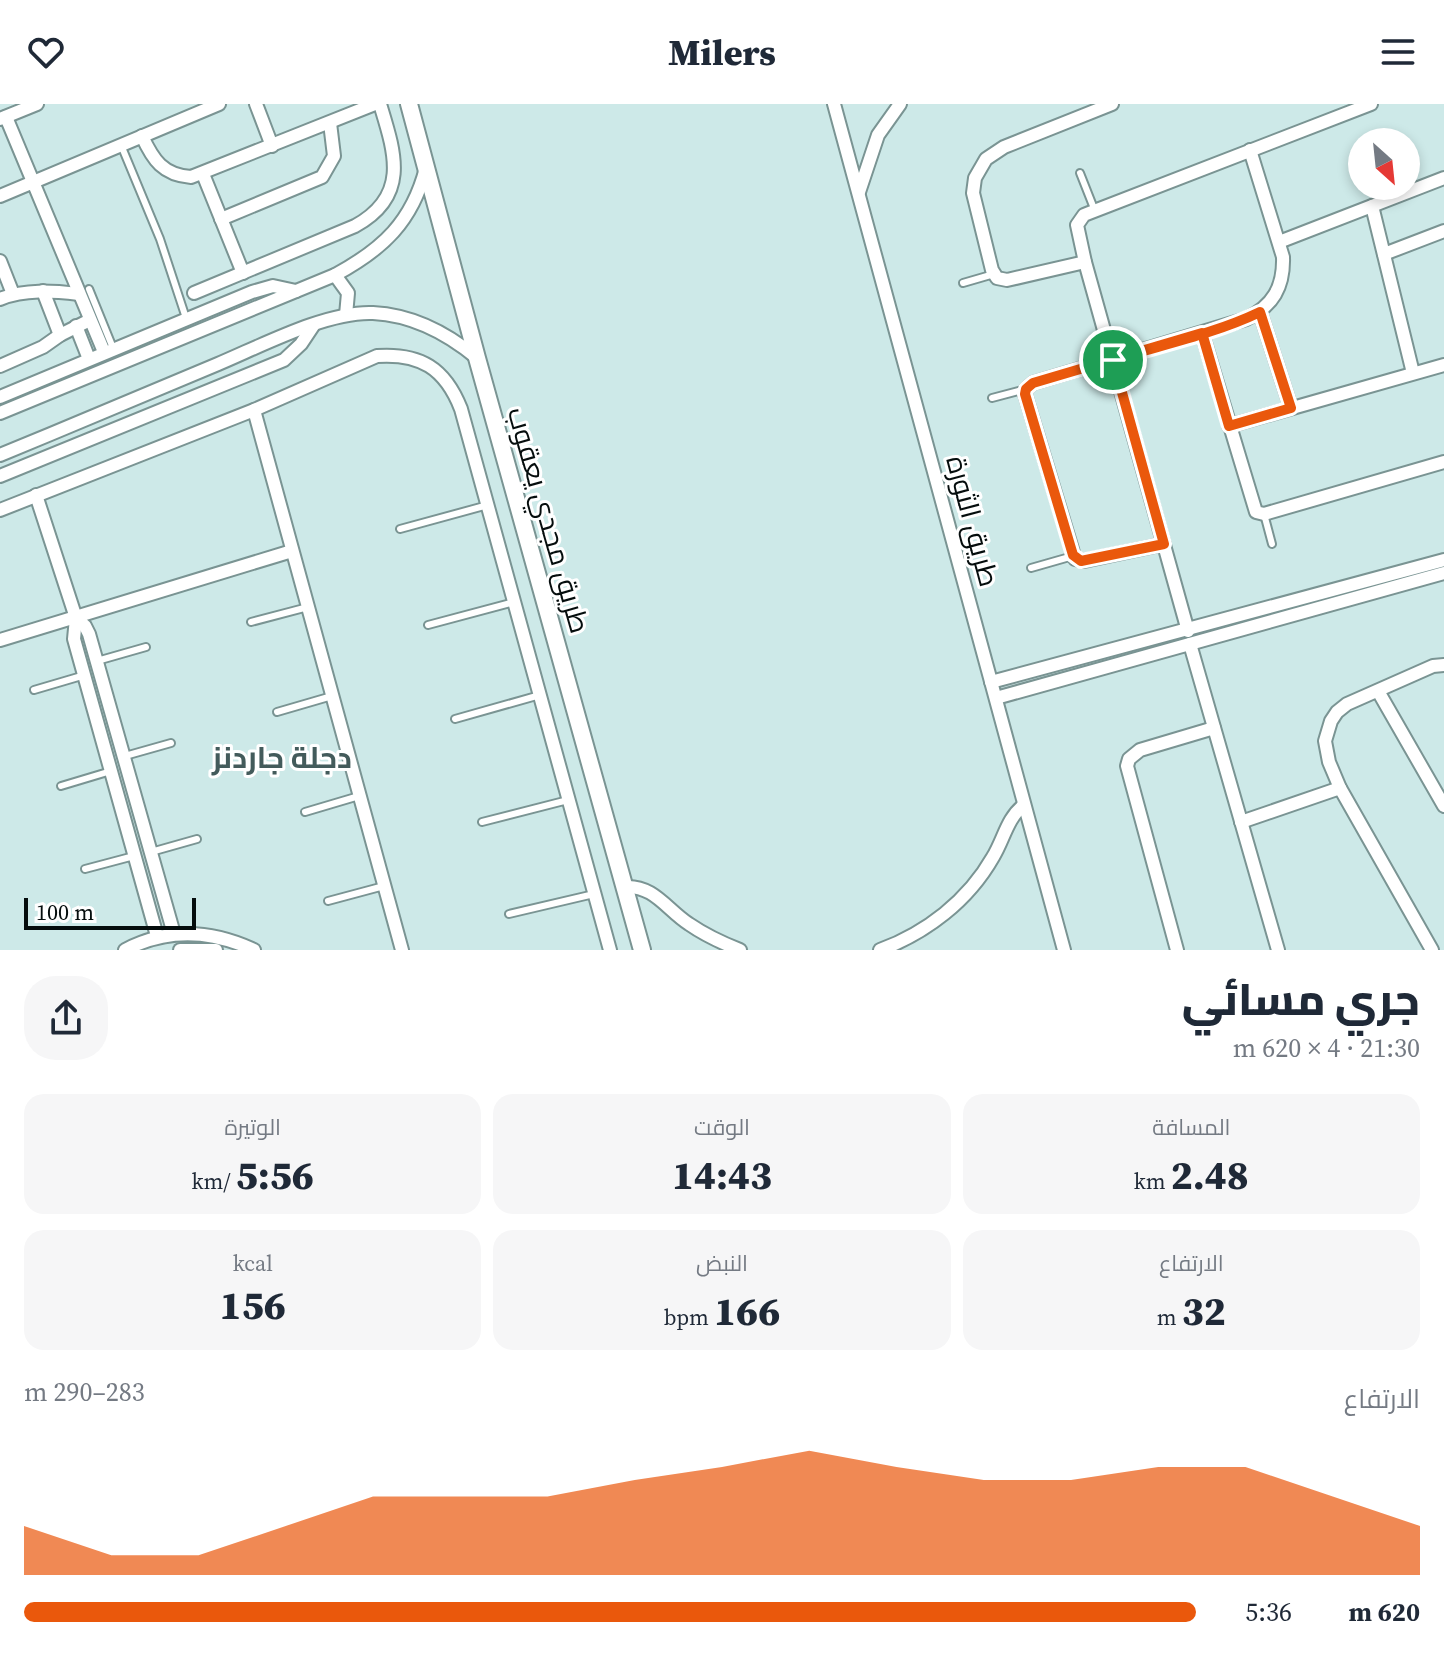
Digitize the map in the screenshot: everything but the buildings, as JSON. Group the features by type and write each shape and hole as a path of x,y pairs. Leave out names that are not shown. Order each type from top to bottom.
{"street":[{"path":"37,104 3,118 84,292 90,320 109,350"},
{"path":"256,104 272,146"},
{"path":"142,136 157,164 166,172 191,177 377,104 393,146 395,168 391,188 380,207 355,226 194,293"},
{"name":"طريق مجدي يعقوب","path":"409,104 642,950"},
{"name":"طريق الثورة","path":"834,104 1064,950"},
{"path":"858,196 878,135 900,104"},
{"path":"1085,262 1007,280 994,274 973,193 975,178 986,159 1004,147 1112,104"},
{"path":"1278,950 1077,225 1084,215 1250,150 1346,108 1371,104"},
{"path":"0,196 215,105"},
{"path":"221,219 322,177 334,156 330,123"},
{"path":"1164,544 1084,561 1078,561 1073,556 1026,389 1033,383 1202,333 1260,312 1271,302 1280,288 1284,273 1279,242 1250,150"},
{"path":"1,410 335,275 378,249 397,229 420,190 426,166"},
{"path":"203,174 243,273"},
{"path":"1279,242 1444,178"},
{"path":"1372,206 1413,373"},
{"path":"1384,254 1444,231"},
{"path":"0,263 13,294"},
{"path":"335,275 348,293 346,315"},
{"path":"0,397 186,318 273,286 296,291"},
{"path":"0,299 13,294 43,291 84,292"},
{"path":"43,291 60,335"},
{"path":"1260,312 1291,408"},
{"path":"0,455 346,315 372,313 417,322 448,336 477,358"},
{"path":"0,366 43,347 90,320"},
{"path":"76,326 89,359"},
{"path":"0,476 284,360 301,344 313,326"},
{"path":"1202,333 1254,509 1264,514 1444,462"},
{"path":"0,510 254,410 377,356 413,358 430,365 444,377 454,392 610,950"},
{"path":"1229,426 1444,365"},
{"path":"254,410 402,950"},
{"path":"36,495 76,618 74,639 134,856 166,935"},
{"path":"0,640 292,551"},
{"path":"996,698 1444,560"},
{"path":"991,682 1189,637 1444,573"},
{"path":"76,618 85,626 124,756 150,852 169,950"},
{"path":"1432,950 1340,788 1326,752 1327,730 1337,712 1347,704 1433,666 1444,665"},
{"path":"1378,691 1444,806"},
{"path":"1177,950 1127,766 1129,759 1140,750 1214,728"},
{"path":"1241,822 1340,788"},
{"path":"880,950 932,924 965,895 991,861 1011,819 1024,805"},
{"path":"625,887 649,891 687,923 740,950"},
{"path":"125,950 166,935 224,938 254,950"},
{"path":"180,950 209,949"}],"lane":[{"path":"121,145 160,239 186,318"},
{"path":"1080,173 1095,211"},
{"path":"963,283 994,274"},
{"path":"84,292 109,350"},
{"path":"992,398 1026,389"},
{"path":"400,529 488,505"},
{"path":"1264,514 1272,544"},
{"path":"1031,568 1073,556"},
{"path":"428,625 514,602"},
{"path":"251,622 308,607"},
{"path":"97,661 146,647"},
{"path":"34,690 85,675"},
{"path":"455,719 540,695"},
{"path":"277,712 332,696"},
{"path":"124,756 171,743"},
{"path":"61,786 111,771"},
{"path":"305,812 359,796"},
{"path":"482,822 568,800"},
{"path":"150,852 197,839"},
{"path":"85,869 134,856"},
{"path":"328,901 384,886"},
{"path":"509,914 594,894"}],"district":[{"name":"دجلة جاردنز","path":"282,758"}],"route":[{"path":"1113,360 1164,544 1078,561 1073,555 1025,394 1033,383 1202,333 1229,426 1291,408 1260,312 1246,319 1202,333 1113,360"}]}
